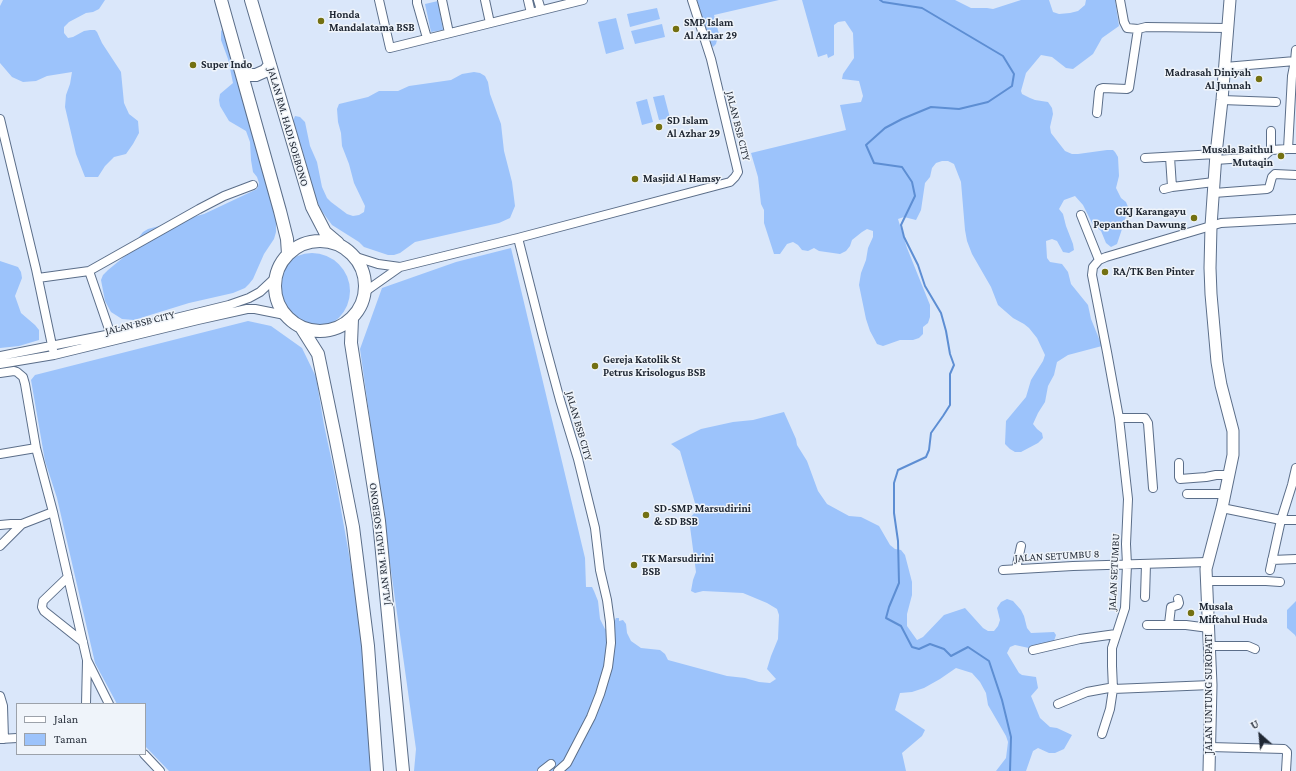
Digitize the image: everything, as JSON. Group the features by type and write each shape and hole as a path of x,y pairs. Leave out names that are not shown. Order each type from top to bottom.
{"main road":[{"path":"221,0 284,225 288,254"},
{"name":"JALAN RM. HADI SOEBONO","path":"251,0 312,207 325,232 354,256 359,262 364,273 366,292 360,308 352,319 351,343 379,521 402,771"},
{"name":"JALAN UNTUNG SUROPATI","path":"1209,771 1211,685 1206,581 1207,562 1222,508 1233,455 1233,431 1221,385 1215,342 1211,288 1211,226 1215,157 1222,100 1230,0"},
{"path":"242,76 256,75 264,71 270,65"},
{"name":"JALAN RM. HADI SOEBONO","path":"275,278 280,266 288,254 299,246 312,241 326,241 340,245"},
{"path":"275,278 275,292 285,315 301,327 314,331 328,331 352,319"},
{"path":"301,327 318,354 353,527 368,646 377,771"}],"street":[{"path":"378,0 390,48 583,0"},
{"path":"417,0 427,38"},
{"path":"442,0 449,33"},
{"path":"485,0 490,23"},
{"path":"528,0 531,13"},
{"path":"538,0 541,10"},
{"name":"JALAN BSB CITY","path":"354,256 378,264 400,267 728,183 738,172 712,66 692,0"},
{"path":"1120,0 1124,22 1127,28 1138,30 1146,27 1227,28"},
{"path":"1098,113 1098,92 1100,89 1129,88 1138,30"},
{"path":"1145,158 1260,158 1271,150 1292,149 1291,96 1296,50"},
{"path":"1225,67 1295,61"},
{"path":"1222,100 1276,102"},
{"path":"0,119 38,278 53,351"},
{"path":"1271,131 1271,150"},
{"path":"1170,157 1168,188 1267,189 1269,188 1272,177 1276,174 1296,175"},
{"path":"38,278 89,271 199,209 224,196 253,185"},
{"path":"1081,215 1099,260 1220,223 1296,219"},
{"name":"JALAN BSB CITY","path":"518,238 560,400 578,459 595,528 600,570 607,600 610,622 611,643 608,668 600,694 591,717 567,763 558,771"},
{"name":"JALAN SETUMBU","path":"1099,260 1093,267 1092,275 1119,418 1128,499 1126,544 1127,565 1124,614 1112,648 1113,689 1110,709 1102,734"},
{"name":"JALAN BSB CITY","path":"366,292 400,267"},
{"path":"89,271 112,338"},
{"name":"JALAN BSB CITY","path":"112,338 249,298 260,292 275,278"},
{"name":"JALAN BSB CITY","path":"0,364 247,309 255,309 285,315"},
{"name":"JALAN BSB CITY","path":"0,356 53,351"},
{"path":"0,373 17,372 23,377 25,384 36,448 53,512 87,660 86,703"},
{"path":"1119,418 1146,418 1148,423 1153,488"},
{"path":"0,454 36,448"},
{"path":"1179,464 1180,479 1229,475"},
{"path":"1270,570 1281,520 1294,485 1296,468"},
{"path":"1187,494 1225,494"},
{"path":"1222,508 1281,520 1296,520"},
{"path":"0,525 22,524 53,512"},
{"path":"0,546 22,524"},
{"path":"1016,569 1021,546"},
{"path":"1272,560 1296,558"},
{"name":"JALAN SETUMBU 8","path":"1003,570 1073,566 1207,562"},
{"path":"1145,598 1146,564"},
{"path":"68,577 43,601 42,607 44,611 83,642"},
{"path":"1206,581 1280,582"},
{"path":"1169,624 1171,607 1178,605 1178,599"},
{"path":"1146,625 1169,624 1209,628"},
{"path":"1033,650 1080,639 1116,634"},
{"path":"1210,646 1248,646 1256,649"},
{"path":"87,660 108,703"},
{"path":"1058,704 1087,692 1109,688 1211,685"},
{"path":"0,696 3,706 2,739 16,738"},
{"path":"1210,747 1286,749 1286,771"},
{"path":"145,755 160,771"},
{"path":"542,771 551,764"}],"green space":[{"path":"3,0 105,0 99,9 86,13 69,22 64,27 64,33 68,38 84,31 95,30 97,32 102,43 121,72 124,103 129,114 138,121 139,133 126,154 114,157 105,166 98,177 85,177 76,154 65,107 66,95 72,72 47,76 36,81 23,82 12,77 0,63 0,6"},
{"path":"697,0 779,0 714,15 720,38 713,47"},
{"path":"802,0 955,0 971,8 993,9 1021,0 1049,0 1053,12 1059,14 1078,11 1085,5 1086,0 1115,0 1119,26 1102,38 1093,54 1073,69 1066,68 1052,57 1041,55 1026,73 1021,91 1022,94 1030,98 1048,102 1052,108 1053,114 1050,127 1051,133 1065,151 1072,154 1107,150 1113,150 1115,152 1118,157 1119,176 1116,188 1128,207 1117,244 1111,247 1106,243 1101,231 1092,223 1083,205 1075,196 1064,200 1059,209 1063,214 1074,250 1069,253 1063,252 1057,241 1052,239 1046,241 1047,258 1050,262 1062,264 1068,272 1071,284 1088,305 1091,319 1102,346 1068,355 1057,362 1054,375 1048,386 1045,402 1033,424 1042,433 1043,438 1038,443 1021,452 1015,452 1005,444 1006,421 1026,397 1031,380 1045,355 1037,338 1029,328 1013,318 998,305 991,287 972,254 965,230 961,182 954,164 948,161 942,161 936,163 932,168 930,177 925,183 921,210 916,220 904,217 898,219 907,248 930,305 930,317 928,323 923,327 923,334 919,338 913,340 900,340 883,346 877,344 870,331 859,285 868,248 873,237 873,231 867,229 862,232 852,240 846,251 840,254 819,251 814,248 808,251 802,250 793,242 787,244 780,254 774,254 764,223 764,210 761,204 758,177 751,153 846,130 840,105 861,102 863,96 859,81 842,79 843,74 854,58 853,33 845,21 838,22 834,25 834,55 828,58 827,54 818,57"},
{"path":"438,1 443,30 431,32 425,4"},
{"path":"657,8 660,19 630,27 627,14"},
{"path":"616,18 624,49 606,54 598,22"},
{"path":"662,24 665,37 635,44 631,31"},
{"path":"223,29 276,218 276,232 274,239 264,254 253,279 245,288 233,293 189,303 134,320 122,319 111,312 105,301 101,280 103,275 108,270 130,252 143,232 148,229 204,214 257,189 259,183 253,172 250,142 246,131 229,121 220,106 220,94 233,83 228,59 221,40 221,31"},
{"path":"474,72 485,76 501,124 504,151 512,182 515,206 510,218 499,223 415,242 400,253 394,255 388,255 364,247 359,242 332,225 321,210 316,199 293,121 295,116 300,117 305,122 310,146 317,162 322,187 327,198 347,214 353,216 359,215 364,212 365,206 354,183 342,146 337,109 339,104 368,97 379,91 398,91 409,86 451,80 462,74"},
{"path":"664,95 670,118 659,120 653,97"},
{"path":"647,99 653,122 642,125 636,102"},
{"path":"511,248 585,558 586,587 592,587 594,591 598,601 600,619 605,629 611,630 616,618 619,618 619,621 623,620 626,624 627,633 631,641 641,648 660,650 665,654 668,660 727,676 745,678 759,682 770,683 776,679 767,669 778,639 779,615 777,609 743,593 703,591 695,593 691,591 696,572 689,519 697,510 680,451 671,444 701,429 733,422 753,420 784,412 796,439 797,445 807,461 818,491 827,504 849,516 861,517 879,526 890,545 895,549 901,550 905,555 912,582 912,595 907,614 907,626 917,640 923,637 944,615 965,608 983,628 988,631 994,631 1000,620 997,608 1001,602 1007,599 1013,601 1021,610 1027,628 1031,633 1054,632 1056,635 1054,641 1045,645 1029,648 1015,645 1010,647 1007,653 1019,673 1022,675 1036,677 1038,688 1031,696 1040,718 1050,727 1057,728 1072,735 1064,749 1055,753 1049,753 1038,748 1033,751 1026,771 996,771 1006,758 1008,742 1006,736 988,705 986,693 980,682 972,673 956,668 924,688 912,692 900,693 895,710 925,730 922,736 902,753 906,771 414,771 416,749 360,349 382,288 456,262"},
{"path":"312,253 326,256 339,264 347,277 350,291 347,305 339,318 326,326 312,329 298,326 285,318 277,305 274,291 277,277 285,264 298,256"},
{"path":"0,261 18,267 21,272 22,278 15,296 21,313 39,330 39,340 19,346 0,348"},
{"path":"248,321 271,326 302,348 316,377 350,560 363,652 373,771 169,771 146,747 146,703 116,703 95,663 57,498 45,461 31,380 35,375"},
{"path":"1296,601 1296,637 1287,628 1287,610"}],"waterway":[{"path":"880,0 883,2 922,8 1003,56 1014,74 1012,86 988,102 959,109 931,107 885,128 866,145 874,163 902,167 912,182 915,196 901,225 904,237 918,265 925,286 941,313 950,354 954,365 950,374 950,405 931,433 929,450 926,457 898,470 894,483 894,513 898,541 899,583 886,618 901,626 912,647 919,649 930,644 944,649 951,656 968,647 989,661 1002,700 1011,737 1010,771"}],"place":[{"name":"Honda Mandalatama BSB","path":"321,21"},
{"name":"SMP Islam Al Azhar 29","path":"676,29"},
{"name":"Super Indo","path":"193,65"},
{"name":"Madrasah Diniyah Al Junnah","path":"1259,79"},
{"name":"SD Islam Al Azhar 29","path":"659,127"},
{"name":"Musala Baithul Mutaqin","path":"1281,156"},
{"name":"Masjid Al Hamsy","path":"635,179"},
{"name":"GKJ Karangayu Pepanthan Dawung","path":"1194,218"},
{"name":"RA/TK Ben Pinter","path":"1105,272"},
{"name":"Gereja Katolik St Petrus Krisologus BSB","path":"595,366"},
{"name":"SD-SMP Marsudirini & SD BSB","path":"646,515"},
{"name":"TK Marsudirini BSB","path":"634,565"},
{"name":"Musala Miftahul Huda","path":"1191,613"}]}
